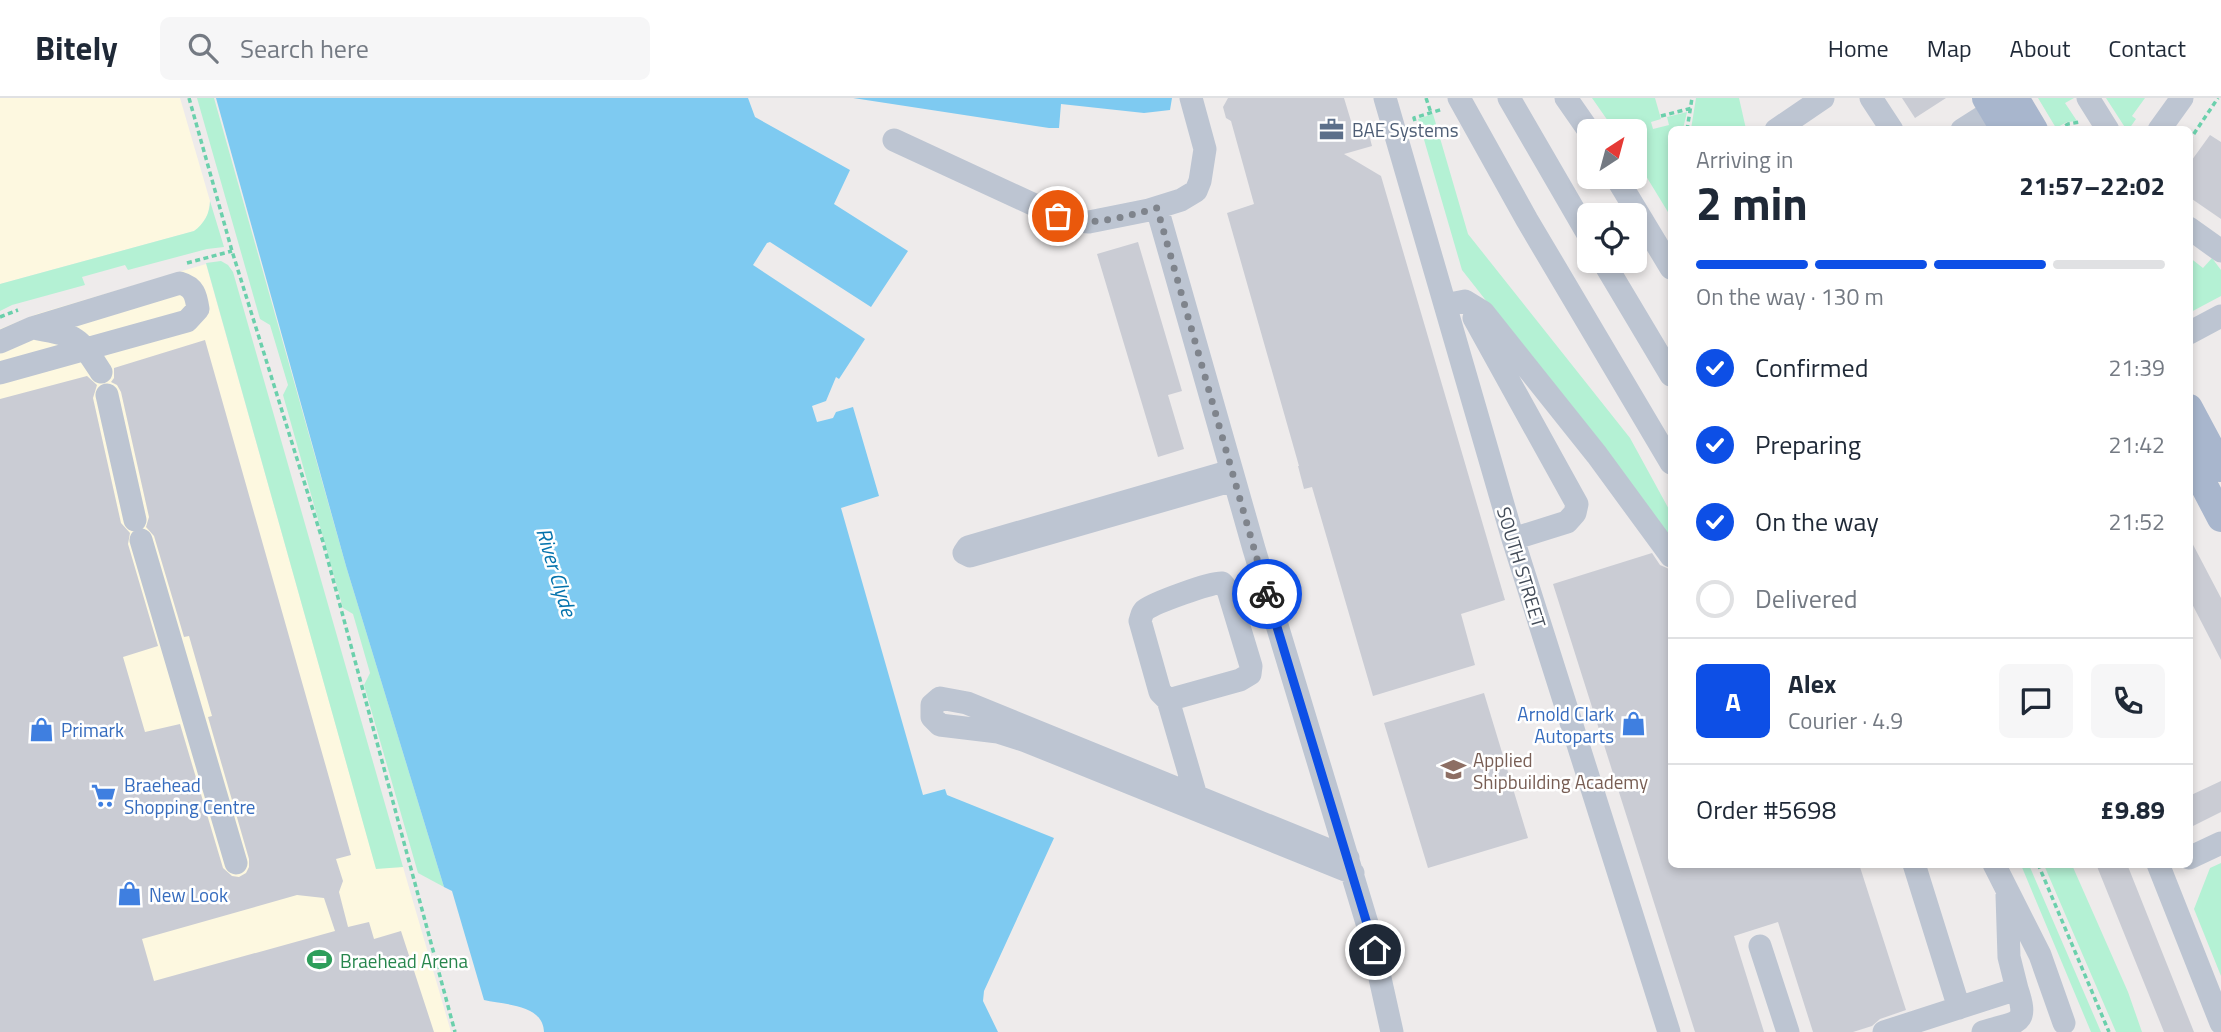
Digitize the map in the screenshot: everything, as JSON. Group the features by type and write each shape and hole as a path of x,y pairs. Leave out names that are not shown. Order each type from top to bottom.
{"main road":[{"path":"2002,107 2028,126"},
{"path":"2193,417 2221,468"},
{"path":"2193,465 2221,518"}],"street":[{"path":"894,140 1073,222 1089,222 1157,208 1186,198 1196,191 1205,149 1191,98"},
{"name":"SOUTH STREET","path":"1385,98 1455,303 1513,539 1669,1032"},
{"path":"1459,98 1527,220 1668,458"},
{"path":"1509,98 1577,215"},
{"path":"1566,98 1581,119"},
{"path":"1782,126 1823,98"},
{"path":"1871,98 1889,126"},
{"path":"2088,98 2106,126"},
{"path":"2162,126 2182,98"},
{"path":"1969,126 2002,107"},
{"path":"1623,189 1668,263"},
{"path":"1157,208 1232,476 1351,865 1379,967 1392,1032"},
{"path":"2193,231 2221,251"},
{"path":"1610,273 1668,370"},
{"path":"0,342 32,328 180,283 189,286 196,296 198,309 187,321 0,373"},
{"path":"116,304 146,303 166,314 174,324"},
{"path":"1455,303 1577,504 1575,513 1567,522 1513,539"},
{"path":"1455,303 1477,306 1491,321 1597,455 1668,552"},
{"path":"2193,331 2221,316"},
{"path":"32,328 69,334 79,340 101,372"},
{"path":"107,395 138,530 236,863"},
{"path":"1232,476 970,556 964,553 968,547 1232,476"},
{"path":"1168,700 1240,680 1250,674 1251,666 1228,590 1222,583 1211,584 1154,605 1141,616 1140,625 1160,692 1168,700 1196,796"},
{"path":"940,698 959,700 1196,796 1351,865 1026,741 998,732 940,725 932,717 932,705 940,698"},
{"path":"2193,856 2221,843"},
{"path":"1915,868 1959,1008"},
{"path":"1996,868 2040,955 2064,1023"},
{"path":"2165,868 2221,1023"},
{"path":"1983,1032 2017,1020 2024,1010 2008,957 2006,889"},
{"path":"1760,946 1788,1032"},
{"path":"1884,1032 2017,989"}],"path":[{"path":"189,98 232,251 324,542 455,1032"},
{"path":"1426,98 1431,113"},
{"path":"1689,126 1692,98"},
{"path":"2193,135 2218,98"},
{"path":"1661,116 1692,108"},
{"path":"1417,117 1439,110"},
{"path":"2040,868 2109,1032"}],"shaded area":[{"path":"0,98 180,98 210,201 208,214 194,231 0,284"},
{"path":"206,264 376,868 403,867 451,1032 0,1032 0,329 37,314"}],"green space":[{"path":"197,98 214,98 346,566 444,887 418,873 364,685 370,673 353,614 343,608 283,395 288,385 270,325 260,319"},
{"path":"1592,98 1655,98 1661,119 1651,122 1653,129 1669,125 1667,117 1687,112 1684,126 1668,126 1668,212 1647,178 1647,119 1607,119"},
{"path":"1696,98 1739,98 1745,126 1691,126"},
{"path":"2038,98 2074,98 2065,103 2077,121 2055,126"},
{"path":"2106,98 2145,98 2132,116 2136,119 2131,126 2124,126"},
{"path":"1433,114 1468,234 1630,438 1668,508 1668,538 1623,475 1462,270 1418,119"},
{"path":"210,201 224,247 128,270 125,265 82,277 85,285 12,305 0,311 0,284 194,231 206,218"},
{"path":"2212,258 2221,270 2221,296 2193,311 2193,260 2203,268"},
{"path":"221,261 233,272 403,867 376,869 206,263"},
{"path":"2221,863 2221,976 2194,909 2210,868"},
{"path":"2022,868 2030,868 2101,1032 2091,1032"},
{"path":"2045,868 2073,868 2128,992 2142,1032 2116,1032"}],"water":[{"name":"River Clyde","path":"216,98 748,98 755,117 850,170 834,204 908,251 871,307 770,242 753,265 865,339 839,379 836,377 826,401 812,406 817,422 833,418 836,412 853,407 879,496 841,508 923,795 945,789 947,795 1054,838 984,991 983,1001 998,1032 544,1032 542,1023 530,1011 484,1000 452,891 444,887 346,566"},
{"path":"853,98 1172,98 1170,110 1144,113 1061,104 1059,128 1049,128"}],"building":[{"path":"1228,98 1344,98 1354,131 1367,127 1372,146 1344,154 1381,176 1505,600 1461,614 1475,665 1373,696 1312,487 1304,489 1227,213 1254,204 1231,121 1226,118 1223,107"},
{"path":"1902,98 1946,98 1915,118"},
{"path":"2210,135 2221,142 2221,219 2193,200 2193,158"},
{"path":"1138,242 1182,391 1168,395 1184,449 1158,457 1097,254"},
{"path":"205,340 351,855 336,859 343,881 339,892 348,927 369,922 374,939 401,931 434,1032 0,1032 0,399 87,376 97,385 93,398 121,523 130,533 128,544 158,646 123,657 145,732 180,724 223,868 232,876 239,877 246,873 249,867 249,859 208,717 212,716 189,636 184,637 154,536 146,527 149,517 121,392 117,385 111,382 114,368","holes":["297,895 324,898 335,931 154,981 142,939"]},
{"path":"2193,545 2221,598 2221,660 2193,606"},
{"name":"Arnold Clark Autoparts","path":"1652,553 1660,565 1668,569 1668,868 1860,868 1906,1010 1853,1032 1813,1032 1778,922 1734,936 1764,1032 1695,1032 1553,584"},
{"name":"Applied Shipbuilding Academy","path":"1484,693 1528,838 1428,868 1384,723"},
{"path":"2221,781 2221,812 2193,826 2193,794"},
{"path":"2098,868 2129,868 2194,1032 2164,1032"}],"way so far":[{"path":"1058,216 1073,222 1089,222 1157,208 1267,594"}],"place":[{"name":"BAE Systems","path":"1332,129"},
{"name":"Arnold Clark Autoparts","path":"1634,724"},
{"name":"Primark","path":"41,729"},
{"name":"Applied Shipbuilding Academy","path":"1453,770"},
{"name":"Braehead Shopping Centre","path":"104,795"},
{"name":"New Look","path":"129,894"},
{"name":"Braehead Arena","path":"320,960"}],"route":[{"path":"1267,594 1375,950"}]}
